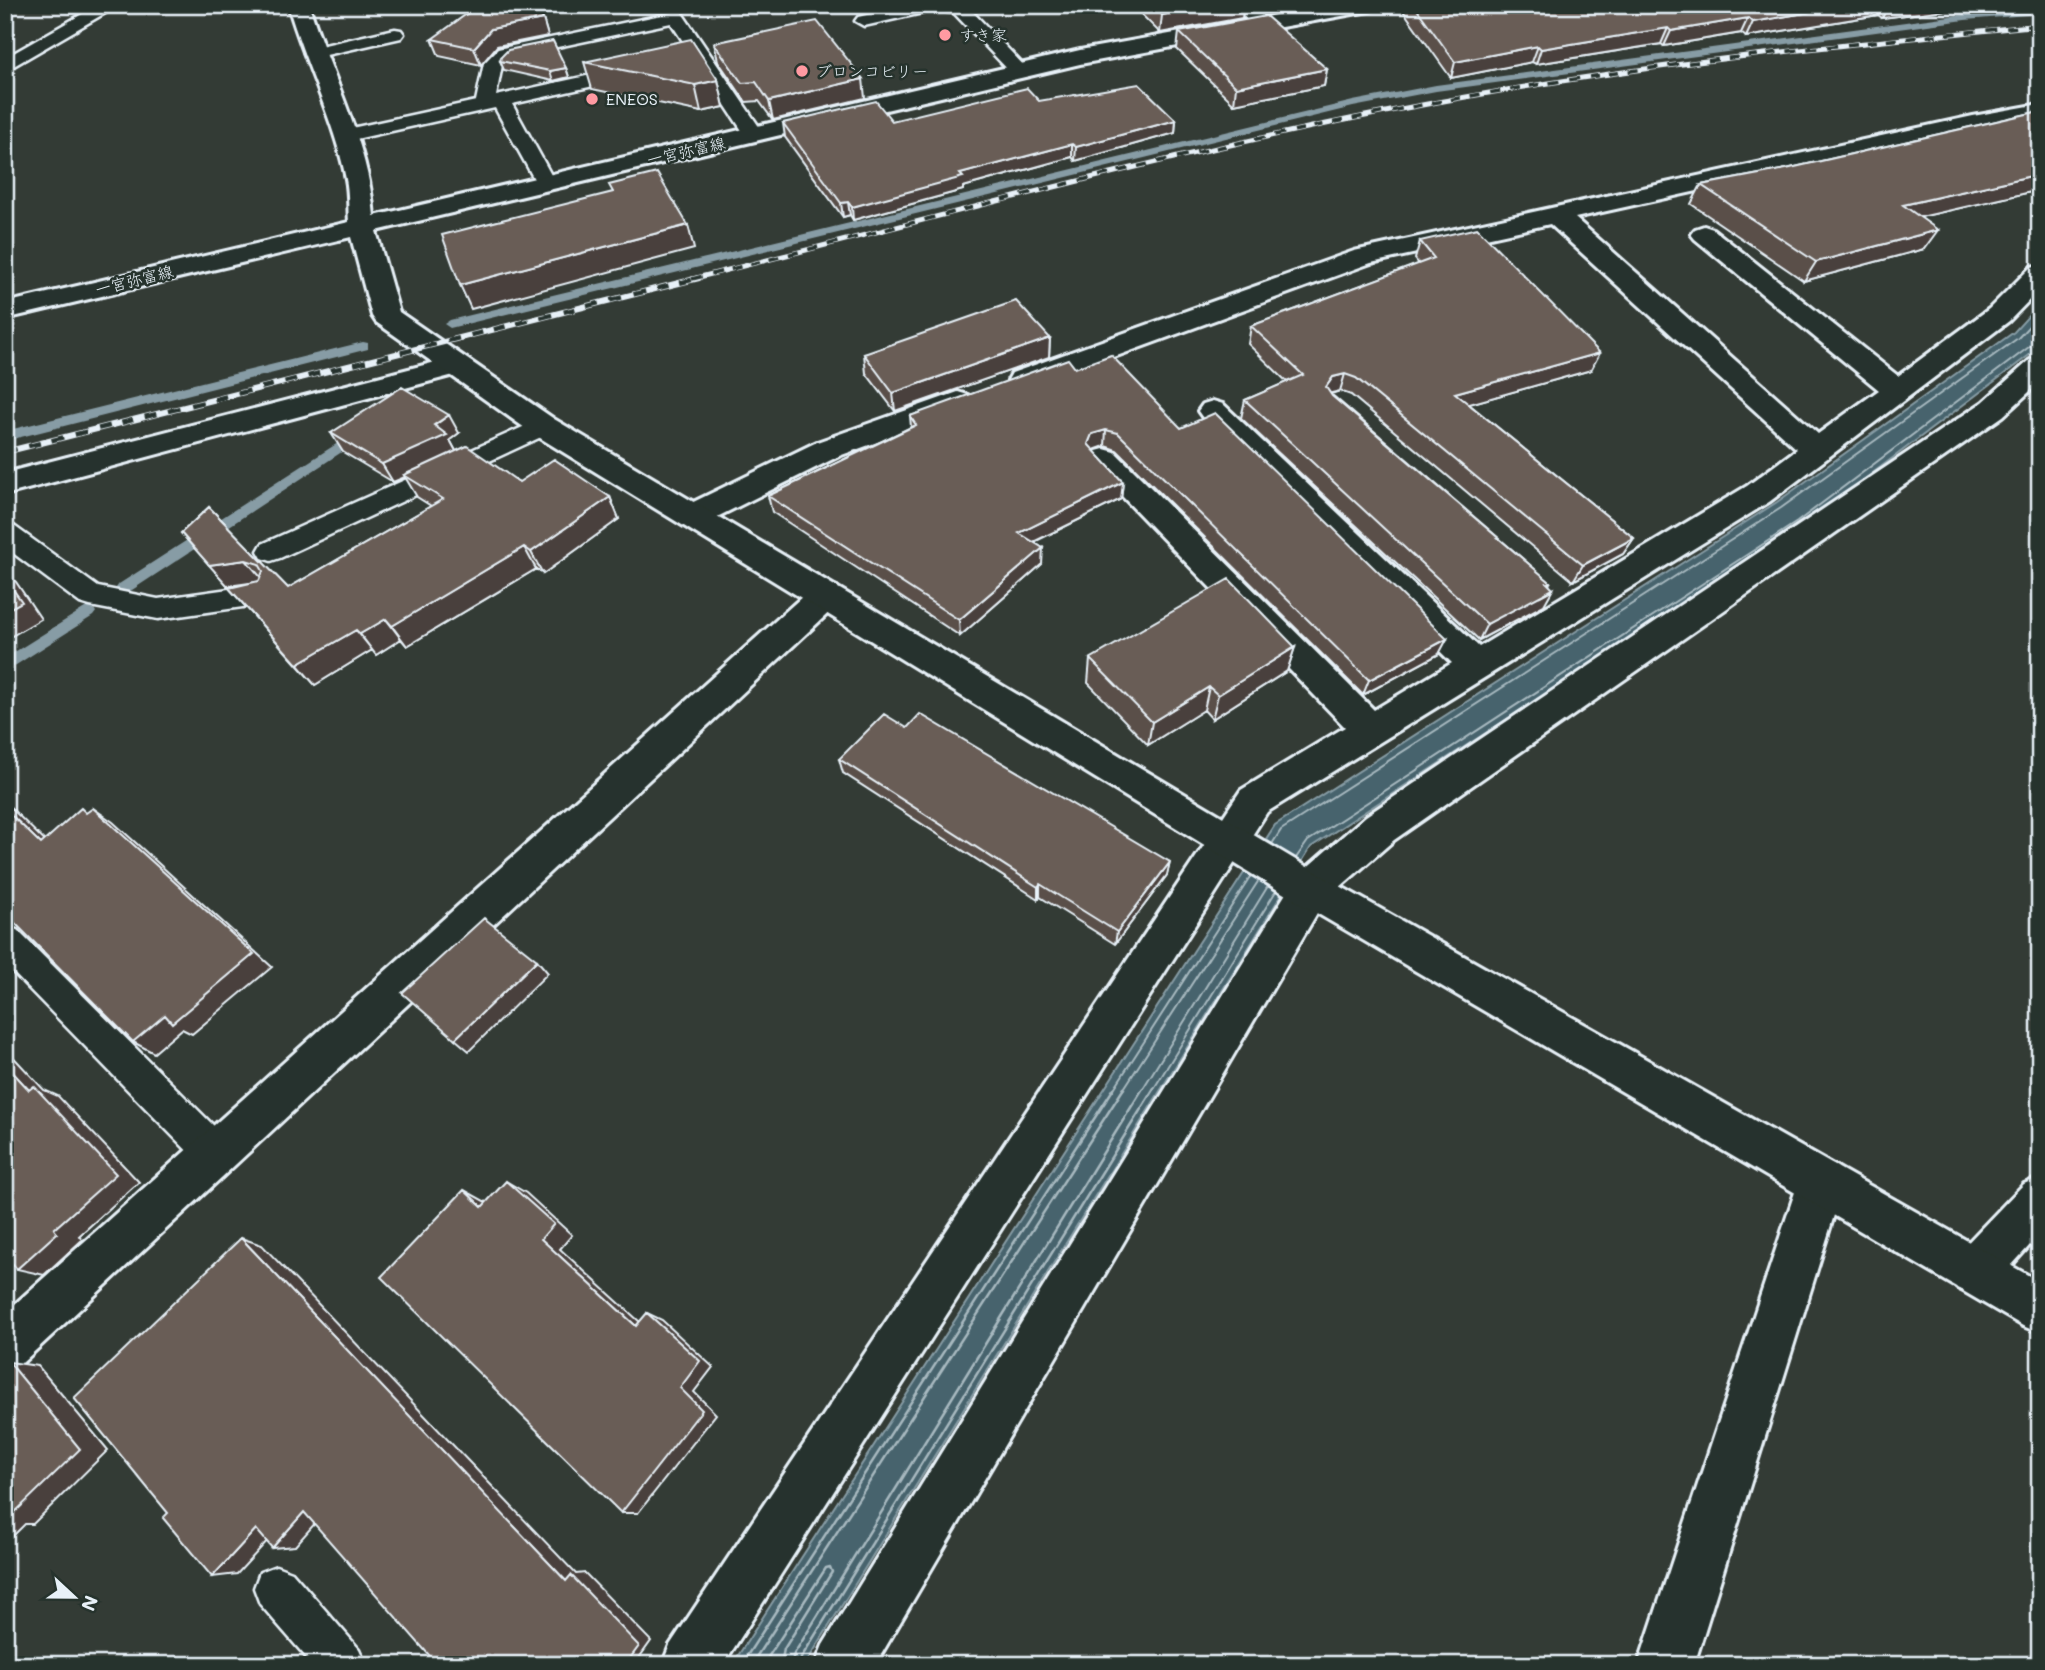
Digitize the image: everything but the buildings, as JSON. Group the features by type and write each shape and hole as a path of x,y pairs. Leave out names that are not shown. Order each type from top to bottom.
{"street":[{"path":"298,5 313,53 347,135 359,183 362,228 386,316 543,426 1304,886 2040,1309"},
{"name":"一宮弥富線","path":"5,311 1080,57 1361,6"},
{"path":"692,516 828,449 1363,257 1959,126 2040,111"},
{"path":"1556,215 1817,450"},
{"path":"1704,234 1897,390"},
{"path":"690,1665 1238,845 1254,801 1476,665 1565,596 1758,494 1999,315 2040,273"},
{"path":"5,484 455,366"},
{"path":"843,1665 1304,886 1380,828 1993,409 2040,366"},
{"path":"1213,411 1476,665"},
{"path":"1104,459 1371,730"},
{"path":"5,1346 825,596"},
{"path":"1666,1665 1821,1183"},
{"path":"1974,1271 2040,1200"}],"lane":[{"path":"5,66 111,5"},
{"path":"864,21 936,5 960,9 1021,72"},
{"path":"1240,5 1261,23"},
{"path":"546,184 493,102 492,66 683,27 693,58 754,134"},
{"path":"313,53 395,34"},
{"path":"347,135 647,68"},
{"path":"271,551 543,426"},
{"path":"5,533 90,596 158,609 264,594"},
{"path":"10,953 215,1153"},
{"path":"276,1588 343,1665"}],"water":[{"path":"2040,303 2040,347 1801,527 1311,847 805,1665 732,1665 1275,825 1777,502 2014,332"}],"waterway":[{"path":"450,324 1353,104 1436,88 1965,17 2040,11"},
{"path":"5,436 363,346"},
{"path":"124,588 358,435"},
{"path":"5,666 88,612"}],"railway":[{"path":"692,279 1157,162 1438,102 1662,67 1813,48 2040,25"},
{"path":"5,452 699,278"}],"place":[{"name":"すき家","path":"945,35"},
{"name":"ブロンコビリー","path":"802,71"},
{"name":"ENEOS","path":"592,99"}]}
